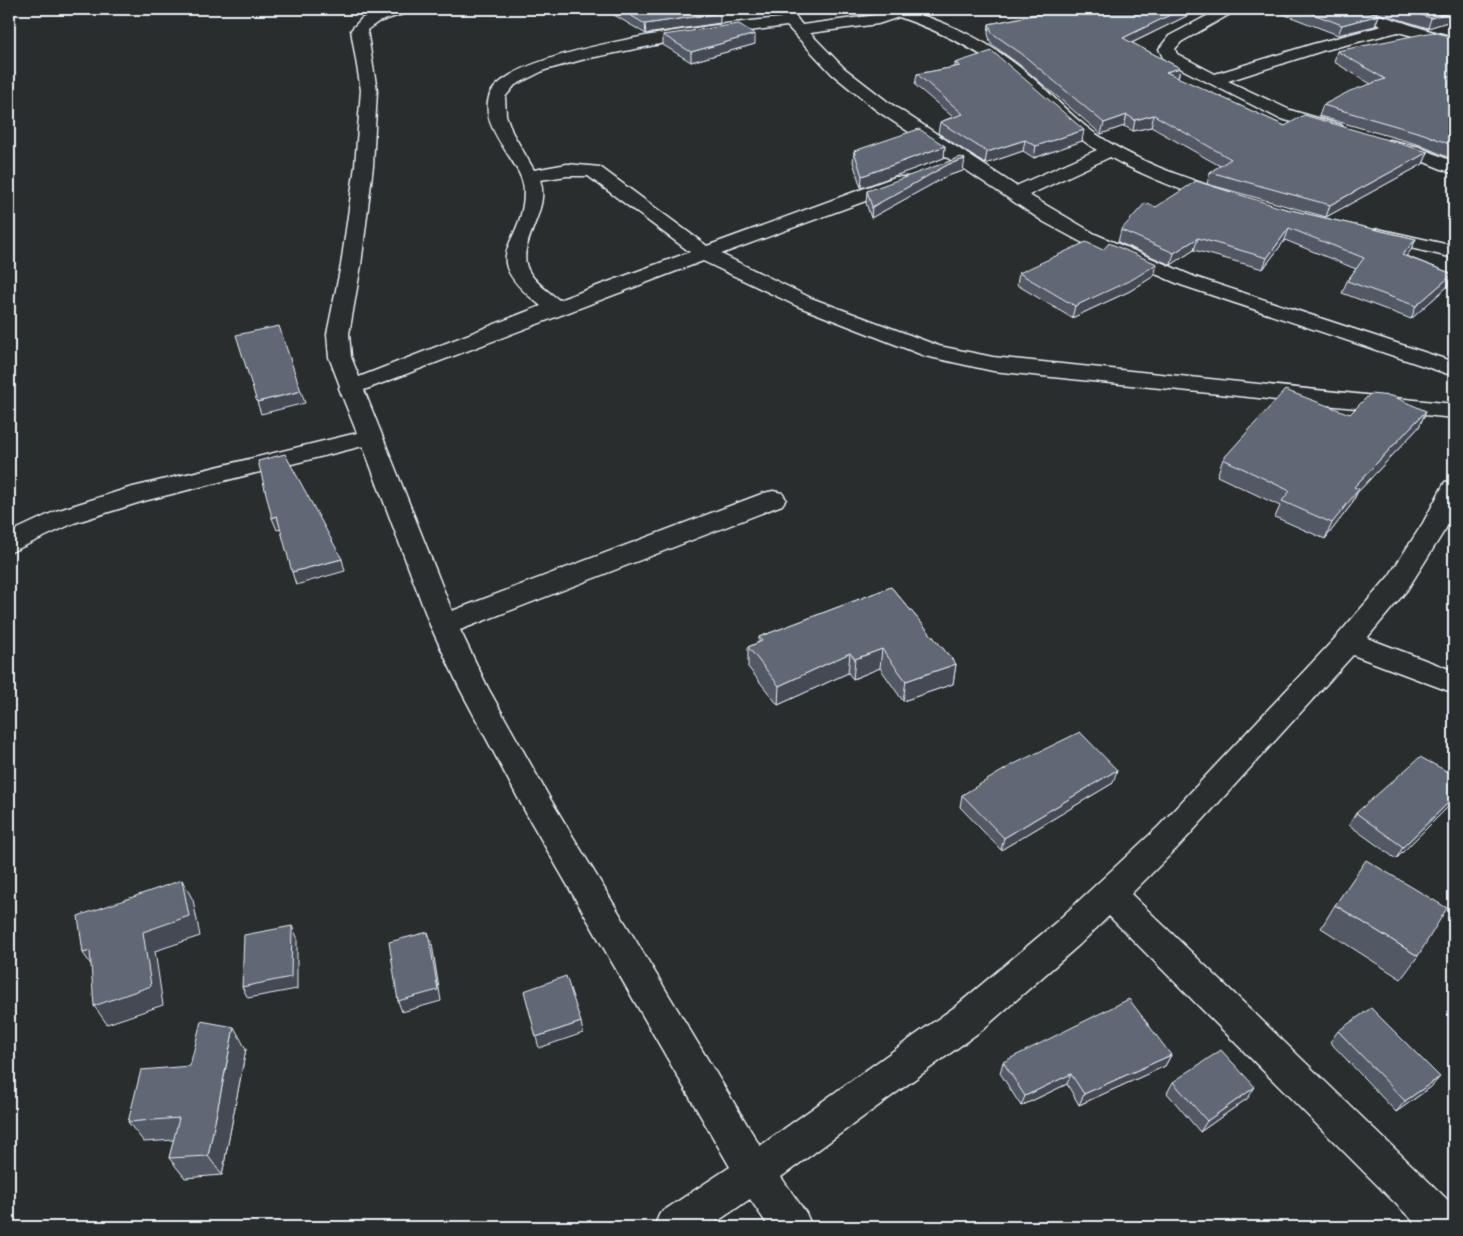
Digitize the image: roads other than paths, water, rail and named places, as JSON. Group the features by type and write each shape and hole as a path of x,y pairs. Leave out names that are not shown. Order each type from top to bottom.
{"street":[{"path":"404,9 369,20 363,23 359,30 369,90 364,166 351,265 338,334 340,357 350,388 444,625 474,689 538,806 755,1173 792,1227"},
{"path":"1231,9 1175,39 1167,49 1170,57 1284,114 1352,134"},
{"path":"1346,9 1398,27 1454,42"},
{"path":"556,308 527,282 517,267 515,257 532,208 533,185 506,140 498,120 497,98 500,88 519,74 572,57 640,42 791,20 851,23 906,11 978,44 1013,69 1085,134 1111,150 1187,184 1236,201"},
{"path":"791,20 838,71 953,163 1015,194 1088,238 1188,281 1454,369"},
{"path":"1213,80 1319,46 1398,27"},
{"path":"1370,139 1413,152 1454,169"},
{"path":"1015,194 1111,150"},
{"path":"529,176 567,170 593,171 705,254 804,302 868,328 933,351 993,364 1454,411"},
{"path":"350,388 556,308 916,176"},
{"path":"1361,232 1454,252"},
{"path":"9,544 65,517 138,494 210,474 370,437"},
{"path":"674,1227 755,1173 969,1018 1067,934 1169,836 1348,642 1398,583 1435,525 1454,488"},
{"path":"444,625 773,499"},
{"path":"1348,642 1454,682"},
{"path":"1109,894 1447,1227"}]}
